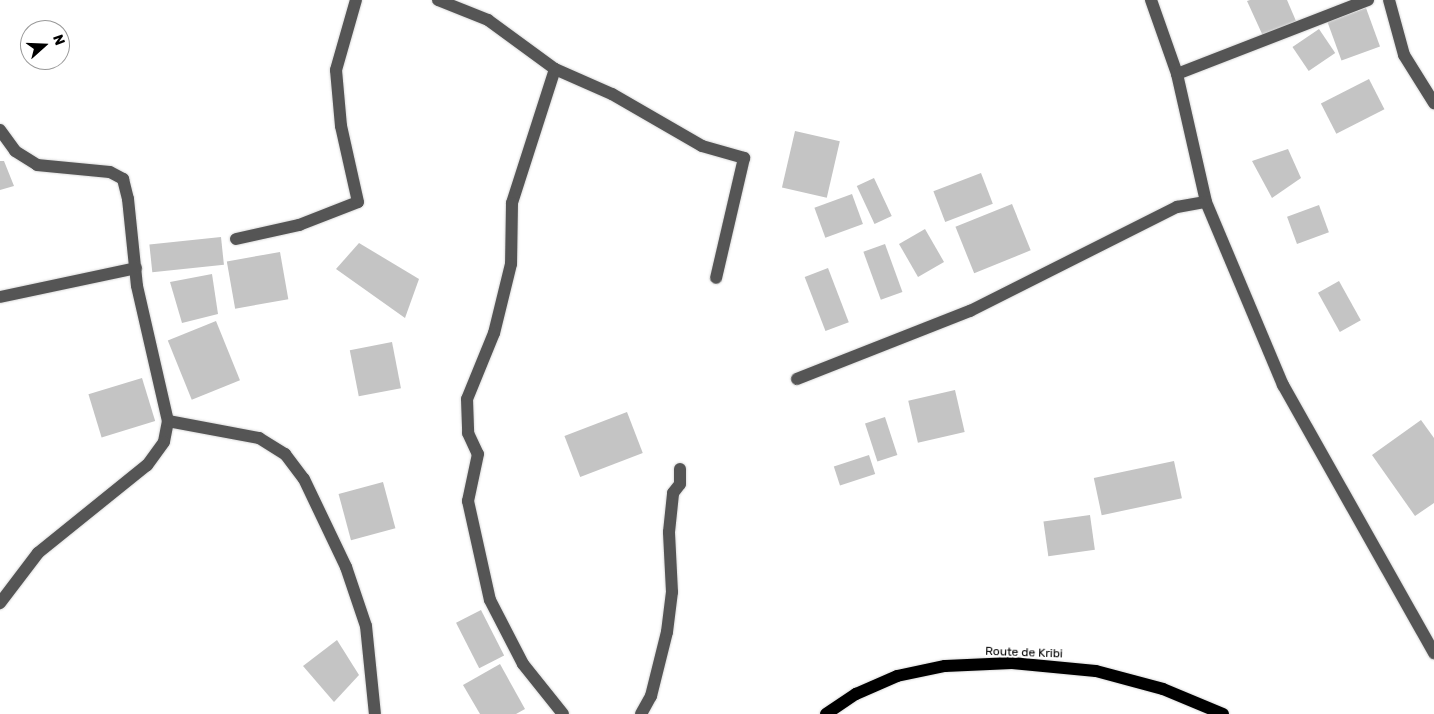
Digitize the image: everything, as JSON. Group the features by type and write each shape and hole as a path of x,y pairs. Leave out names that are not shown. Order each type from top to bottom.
{"main road":[{"name":"Route de Kribi","path":"826,714 856,694 897,676 945,666 1012,663 1096,671 1163,689 1223,714"}],"street":[{"path":"236,239 299,225 358,202 341,126 336,70 356,0"},
{"path":"438,0 488,20 555,69 612,94 702,146 744,158 716,278"},
{"path":"1151,0 1177,74 1206,202 1283,385 1434,653"},
{"path":"1177,74 1368,0"},
{"path":"1389,0 1404,55 1434,103"},
{"path":"555,69 512,203 511,264 494,334 467,399 468,433 478,454 468,501 490,600 523,664 562,714"},
{"path":"0,130 15,151 37,165 110,172 122,179 128,199 136,268 168,422 164,442 148,465 38,553 0,603"},
{"path":"797,379 970,311 1176,207 1206,202"},
{"path":"0,297 136,268"},
{"path":"168,422 259,438 285,454 304,479 346,567 366,626 374,714"},
{"path":"641,714 651,696 667,632 672,592 669,532 673,493 680,484 680,469"}],"building":[{"path":"1287,0 1296,21 1263,36 1247,1"},
{"path":"1366,8 1380,47 1341,61 1327,22"},
{"path":"1319,29 1335,53 1309,71 1292,47"},
{"path":"1369,79 1384,109 1336,134 1321,104"},
{"path":"795,131 840,141 827,198 782,188"},
{"path":"1288,149 1301,178 1272,198 1252,161"},
{"path":"0,161 4,161 14,186 0,190"},
{"path":"981,173 993,204 945,222 933,191"},
{"path":"874,178 892,216 875,224 857,186"},
{"path":"852,194 863,224 825,238 814,208"},
{"path":"1012,204 1031,250 974,273 955,227"},
{"path":"1319,205 1329,232 1297,244 1287,217"},
{"path":"925,229 944,262 918,277 899,244"},
{"path":"221,237 224,265 152,272 149,245"},
{"path":"359,243 419,279 405,318 336,269"},
{"path":"885,244 902,292 881,300 863,252"},
{"path":"280,252 288,299 235,309 227,261"},
{"path":"828,268 849,322 825,331 805,277"},
{"path":"212,274 218,314 182,323 170,282"},
{"path":"1339,281 1361,320 1340,332 1318,293"},
{"path":"216,321 240,380 192,400 168,340"},
{"path":"392,342 401,388 359,396 350,350"},
{"path":"142,378 155,421 102,437 88,394"},
{"path":"955,390 965,432 918,443 908,401"},
{"path":"627,412 643,453 580,477 564,436"},
{"path":"885,417 897,455 877,462 865,423"},
{"path":"1421,420 1434,438 1434,503 1415,516 1372,455"},
{"path":"869,455 875,474 840,485 834,466"},
{"path":"1174,461 1182,498 1102,515 1094,478"},
{"path":"383,482 395,528 351,540 339,494"},
{"path":"1090,515 1095,550 1048,556 1043,522"},
{"path":"481,610 504,655 479,668 456,623"},
{"path":"337,640 359,675 334,702 303,666"},
{"path":"500,664 525,709 516,714 480,714 463,685"}]}
